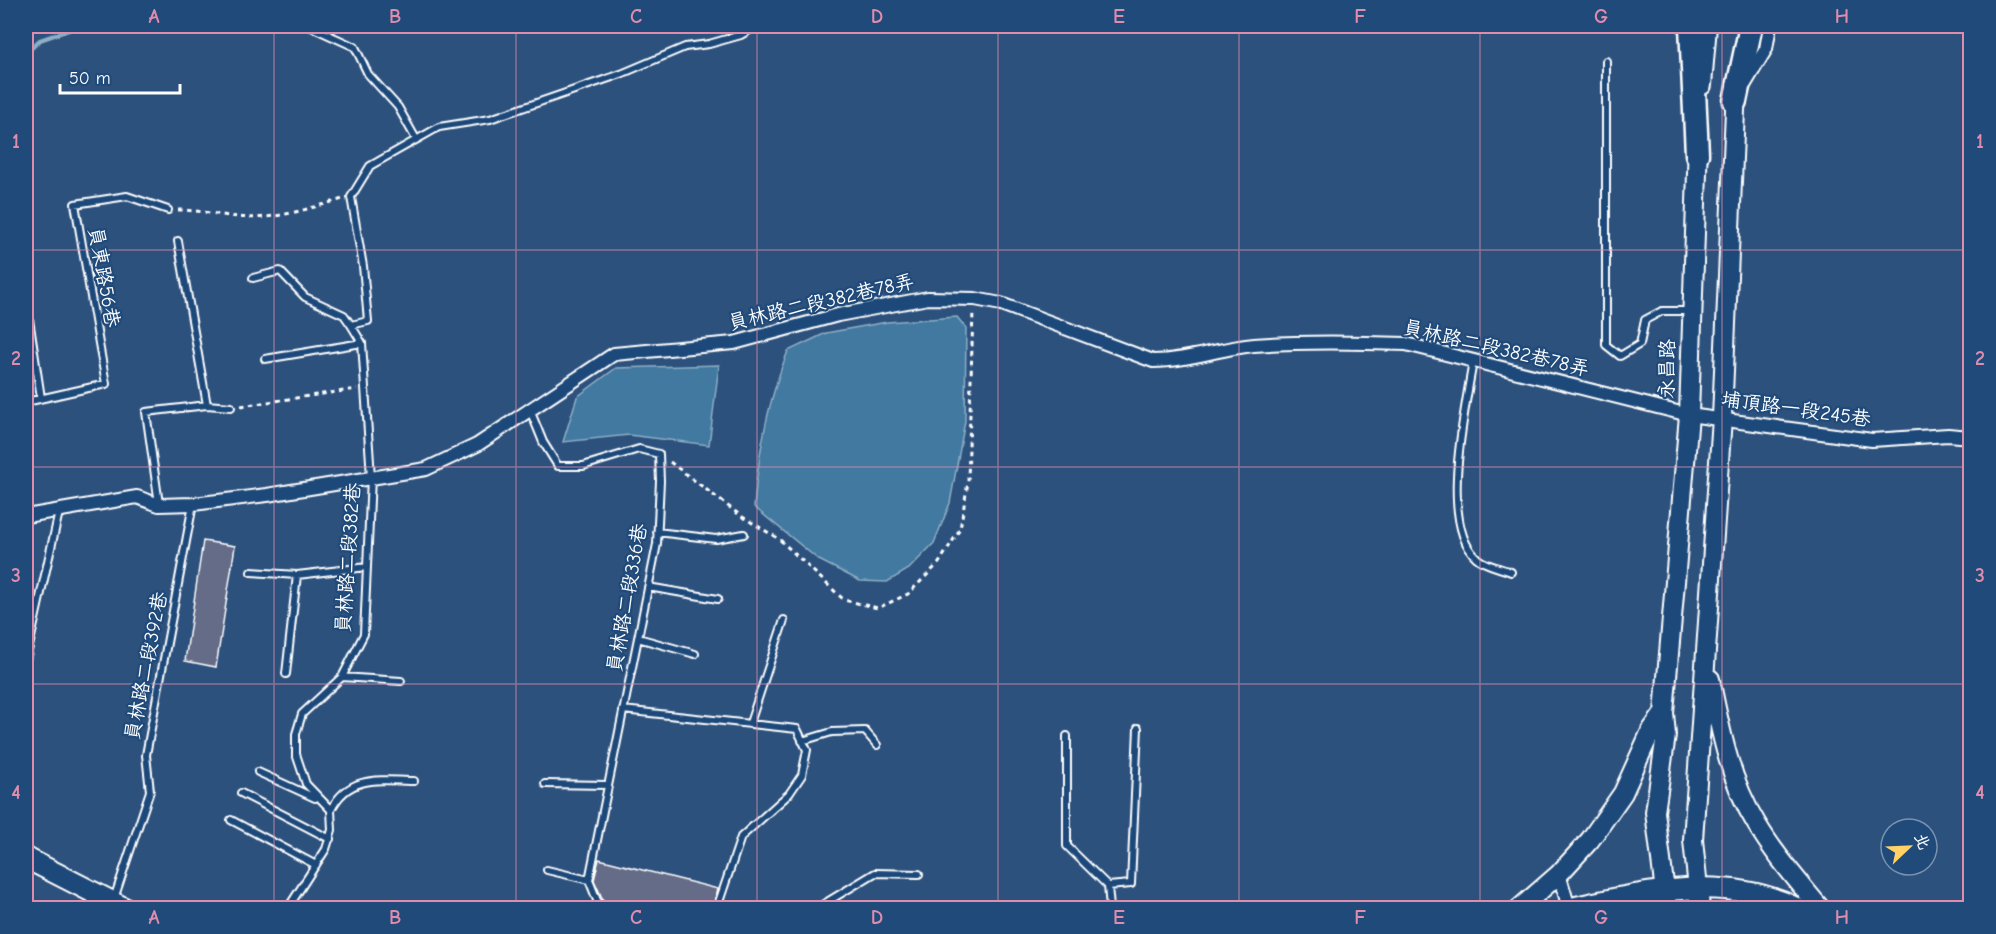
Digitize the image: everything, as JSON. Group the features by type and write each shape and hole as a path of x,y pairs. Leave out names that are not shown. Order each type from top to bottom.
{"highway":[{"path":"1690,26 1697,154"},
{"path":"1735,100 1751,26"}],"main road":[{"name":"永昌路","path":"1666,900 1654,812 1666,735 1664,713 1689,414 1690,312 1697,154 1707,26"},
{"path":"1700,909 1693,840 1722,418 1740,26"},
{"path":"1705,658 1724,746 1737,783 1756,823 1820,909"},
{"path":"1520,909 1559,874 1590,840 1623,793 1651,731 1664,713"},
{"path":"26,858 119,905"},
{"path":"1570,909 1629,895 1666,900 1697,886 1747,893 1796,909"}],"street":[{"path":"1735,100 1766,49 1770,26"},
{"name":"員林路二段382巷78弄","path":"26,516 137,498 159,505 193,504 267,495 426,469 477,446 614,354 734,343 856,311 928,298 975,299 1001,304 1153,361 1171,361 1252,345 1358,342 1406,344 1689,414"},
{"name":"埔頂路一段245巷","path":"1689,414 1872,440 1948,435 1971,437"},
{"path":"1559,874 1570,909"}],"lane":[{"path":"309,26 355,47 368,74 398,107 416,139"},
{"path":"252,278 280,271 305,297 344,315 351,325 368,321 363,266 351,197 370,166 439,127 490,119 621,74 685,47 709,44 741,35 757,26"},
{"path":"1606,61 1606,345 1620,356 1640,344 1646,320 1662,311 1690,312"},
{"name":"員東路56巷","path":"26,402 106,384 75,204 127,196 168,210"},
{"path":"178,241 207,405"},
{"path":"26,299 41,398"},
{"name":"員林路二段382巷","path":"331,810 306,784 296,754 296,735 302,714 342,677 364,634 371,477 362,344 351,325"},
{"path":"265,359 362,344"},
{"path":"1473,361 1455,492 1461,531 1477,558 1510,573"},
{"path":"159,505 147,412 207,405 231,407"},
{"path":"530,410 543,442 558,466 583,466 639,449 659,454"},
{"name":"員林路二段336巷","path":"589,880 648,587 657,532 659,454"},
{"name":"員林路二段392巷","path":"119,905 150,791 146,755 193,504"},
{"path":"26,660 59,512"},
{"path":"657,532 716,539 744,534"},
{"path":"251,572 297,575 367,567"},
{"path":"286,674 297,575"},
{"path":"648,587 718,599"},
{"path":"750,723 784,620"},
{"path":"638,638 695,654"},
{"path":"342,677 401,681"},
{"path":"623,710 797,729 807,750 802,775 789,795 741,837 717,909"},
{"path":"1108,886 1131,884 1138,728"},
{"path":"802,741 832,732 865,731 878,745"},
{"path":"1067,736 1067,846 1108,886 1110,909"},
{"path":"258,772 318,799"},
{"path":"288,909 330,839 331,810 338,796 346,789 373,780 414,781"},
{"path":"545,784 608,785"},
{"path":"241,793 330,839"},
{"path":"231,820 316,865"},
{"path":"547,870 589,880 600,909"},
{"path":"817,909 875,873 919,874"}],"path":[{"path":"168,210 199,210 239,218 275,217 351,197"},
{"path":"659,454 741,516 779,539 844,600 878,608 908,594 939,563 960,529 968,482 975,299"},
{"path":"231,407 365,388"}],"water":[{"path":"957,317 966,328 965,421 950,503 934,543 909,569 887,582 860,581 819,560 754,507 765,428 781,370 788,351 826,333 887,322"},
{"path":"719,365 709,445 629,435 563,442 577,397 616,368"}],"building":[{"path":"203,541 235,546 216,667 185,661"},
{"path":"599,859 718,889 712,909 607,909 594,880"}],"waterway":[{"path":"26,53 40,40 80,26"},
{"path":"1961,26 1970,40"}]}
